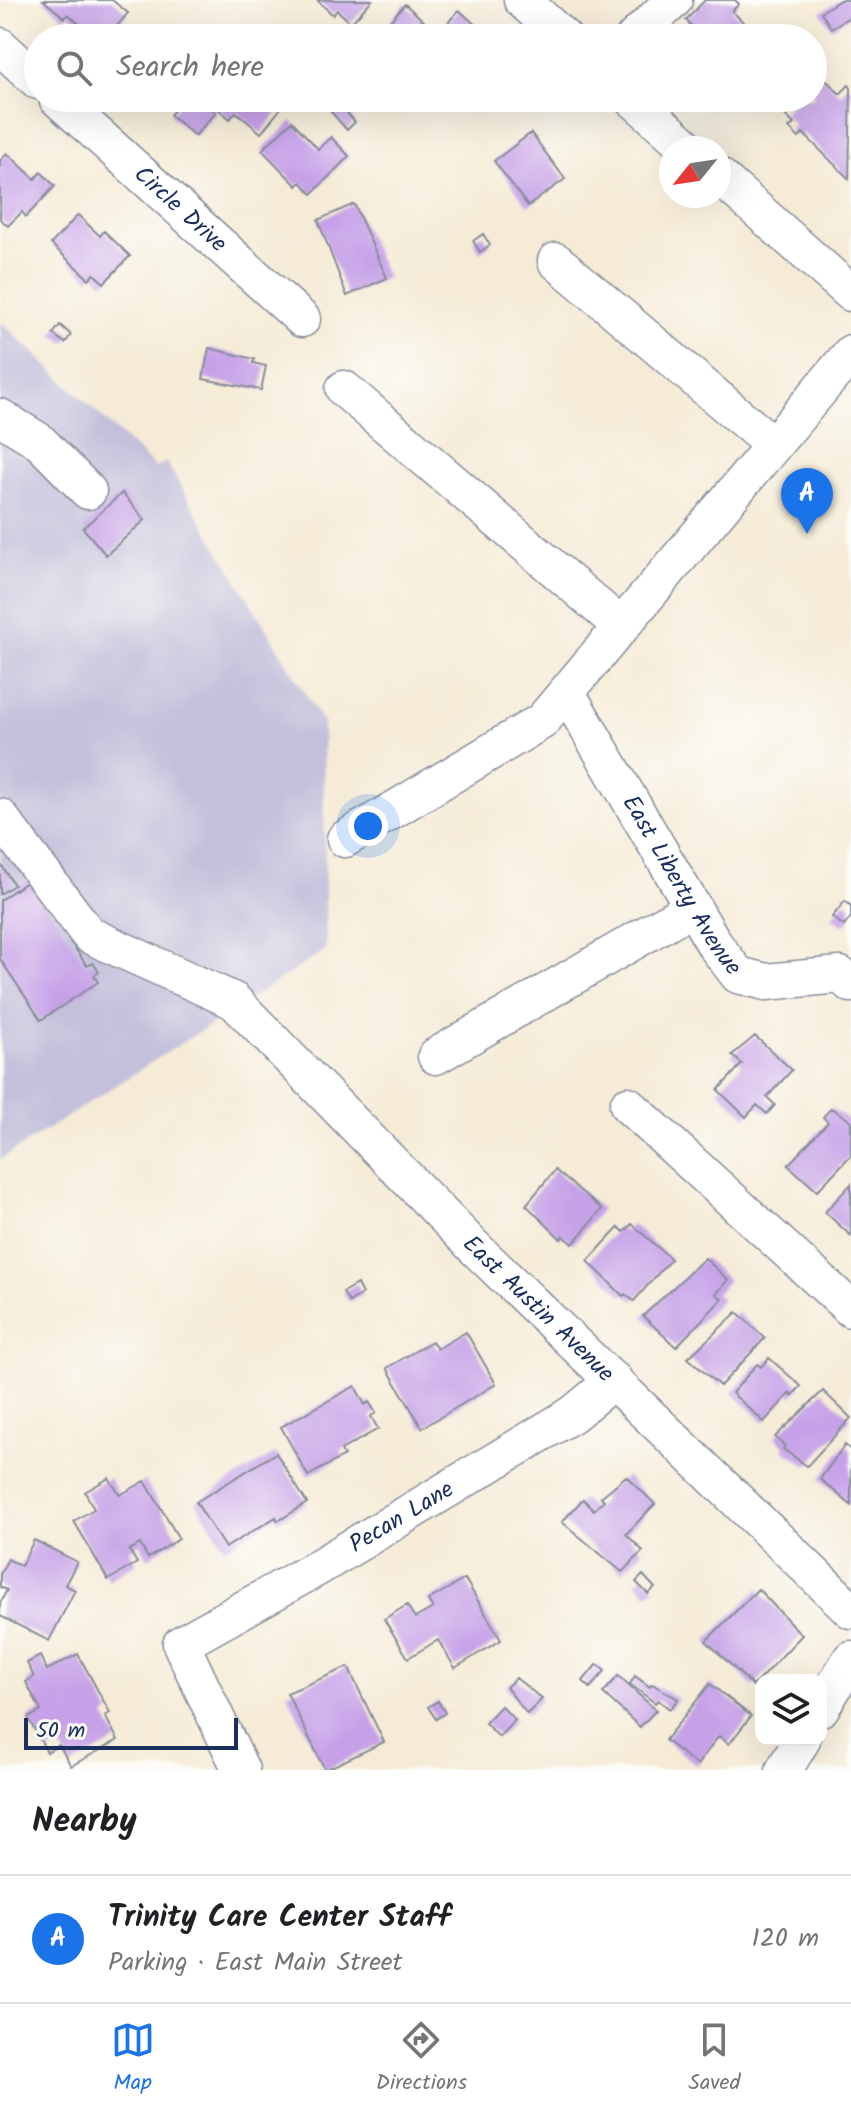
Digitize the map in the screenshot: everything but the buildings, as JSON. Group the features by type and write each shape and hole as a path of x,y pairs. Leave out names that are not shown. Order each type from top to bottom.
{"street":[{"path":"522,0 549,24"},
{"path":"649,24 674,0"},
{"path":"0,46 24,68"},
{"name":"Circle Drive","path":"73,112 302,319"},
{"path":"648,112 675,136"},
{"path":"731,187 851,293"},
{"path":"556,261 773,445"},
{"path":"345,839 542,721 851,353"},
{"path":"344,389 621,626"},
{"path":"0,417 39,441 88,491"},
{"name":"East Liberty Avenue","path":"567,693 693,907 738,975 766,982 840,975 851,984"},
{"name":"East Austin Avenue","path":"0,817 89,935 234,1001 474,1247 851,1610"},
{"path":"436,1056 693,907"},
{"path":"628,1105 851,1309"},
{"name":"Pecan Lane","path":"241,1770 181,1644 317,1568 573,1414 614,1380"},
{"path":"827,1698 851,1659"},
{"path":"784,1770 798,1746"}],"shaded area":[{"path":"0,321 156,468 166,462 323,723 326,950 0,1160"}],"place":[{"name":"Trinity Care Center Staff","path":"807,534"}]}
